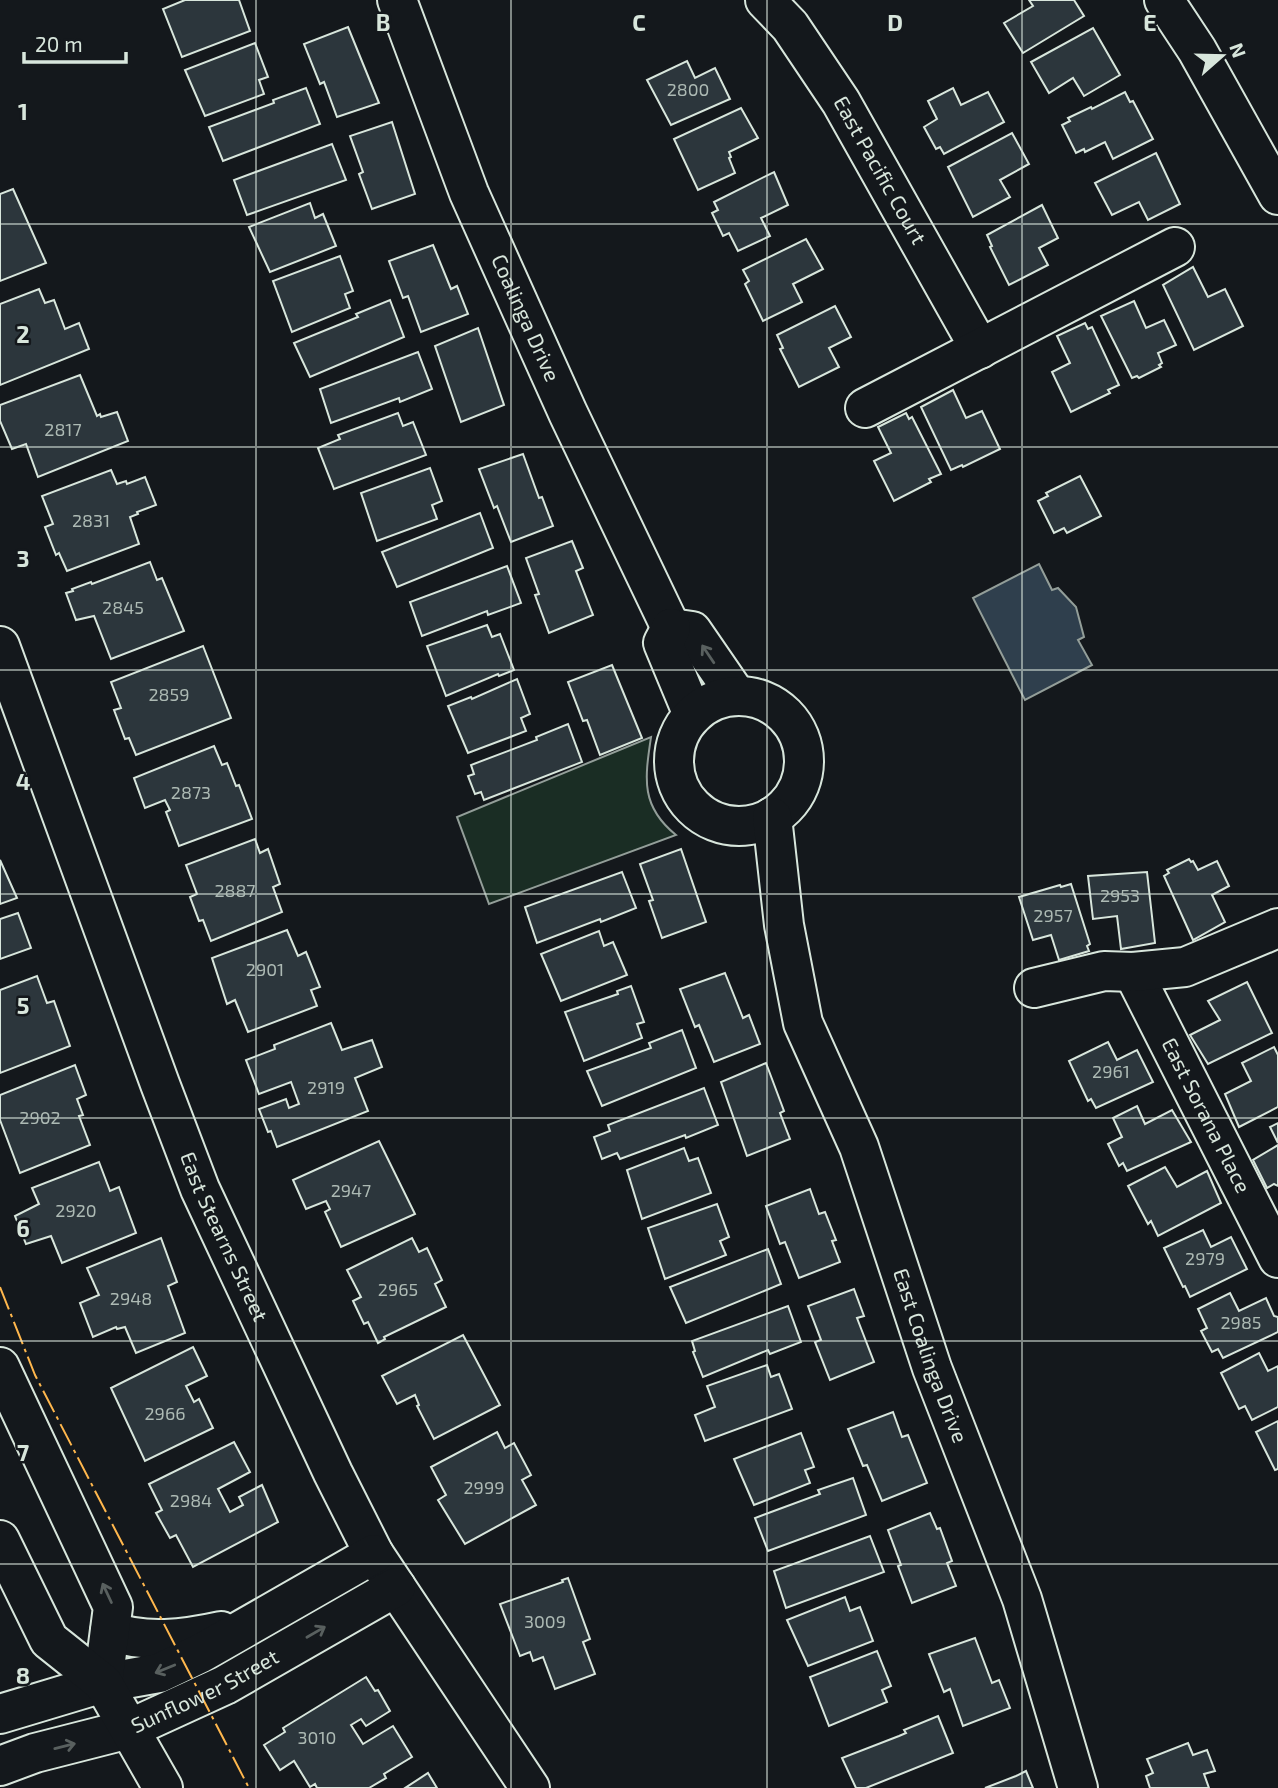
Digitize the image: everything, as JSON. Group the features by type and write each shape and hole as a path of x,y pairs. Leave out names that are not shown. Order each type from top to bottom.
{"street":[{"name":"Coalinga Drive","path":"397,0 469,193 568,413 671,628 663,643 693,715"},
{"name":"East Pacific Court","path":"765,0 790,26 841,102 980,349"},
{"path":"1164,0 1198,50 1278,195"},
{"path":"865,408 1175,247"},
{"path":"671,628 692,631 736,695"},
{"name":"East Stearns Street","path":"0,646 200,1189 333,1473 374,1554 530,1788"},
{"path":"736,695 757,698 776,707 792,723 802,742 804,763 800,784 789,803 757,821 722,823 704,815 690,802 680,786 675,767 676,748 682,730 693,715 706,704 736,695"},
{"name":"East Coalinga Drive","path":"757,821 784,925 803,1023 859,1147 932,1367 1022,1599 1078,1788"},
{"path":"1034,988 1104,971 1133,972 1185,967 1275,936"},
{"name":"East Sorana Place","path":"1133,972 1278,1258"},
{"path":"0,1367 113,1607 103,1683"},
{"path":"0,1540 49,1640 103,1683 163,1788"},
{"name":"Sunflower Street","path":"0,1714 103,1683 159,1673 201,1653 374,1554"},
{"name":"Sunflower Street","path":"0,1766 129,1729 225,1685 396,1587"},
{"path":"110,1631 128,1638 180,1638 250,1625"}],"green space":[{"path":"651,737 647,778 651,802 664,824 676,835 489,904 457,817"}],"water":[{"path":"1039,564 1052,590 1058,588 1076,607 1084,637 1078,640 1092,665 1025,700 973,598"}],"building":[{"path":"185,0 239,0 250,31 182,57 163,9"},
{"path":"1029,0 1074,0 1084,16 1023,53 1004,23 1033,6"},
{"path":"348,27 379,103 337,117 324,82 320,84 304,44"},
{"path":"1093,28 1120,75 1084,96 1073,78 1049,93 1031,62"},
{"path":"255,43 268,77 259,80 264,94 205,116 185,70"},
{"path":"687,61 695,78 715,68 730,99 671,125 647,80"},
{"path":"306,88 320,124 223,161 209,127"},
{"path":"953,88 961,105 988,92 1004,122 944,154 940,147 936,149 924,127 937,119 928,101"},
{"path":"1125,92 1130,102 1133,101 1153,139 1113,159 1105,142 1085,152 1084,149 1076,153 1062,125 1070,121 1068,118"},
{"path":"741,108 758,138 729,152 735,173 698,190 674,139"},
{"path":"392,122 415,194 372,209 359,174 363,172 350,136"},
{"path":"1012,133 1029,164 1000,180 1010,197 973,217 948,167"},
{"path":"332,144 346,180 247,215 234,180"},
{"path":"1156,153 1180,204 1148,220 1139,202 1112,215 1095,183"},
{"path":"774,172 788,205 761,218 770,236 738,251 729,233 723,236 712,213 718,210 714,202"},
{"path":"13,189 46,263 0,281 0,194"},
{"path":"310,203 315,218 323,214 336,246 270,272 249,227"},
{"path":"1042,205 1058,238 1039,248 1048,265 1009,285 987,235"},
{"path":"806,239 823,269 793,284 802,302 763,321 745,284 749,281 743,270"},
{"path":"433,245 451,289 457,286 468,314 421,332 408,296 403,298 389,261"},
{"path":"340,256 353,291 345,294 350,308 292,332 273,281"},
{"path":"1193,267 1208,297 1225,289 1243,326 1194,350 1163,285"},
{"path":"39,289 45,303 54,300 65,329 79,323 89,349 0,385 0,304"},
{"path":"390,300 404,337 310,377 294,343 358,317 356,314"},
{"path":"1134,301 1146,328 1164,320 1176,345 1158,353 1161,367 1139,378 1132,378 1101,316"},
{"path":"835,306 851,337 829,348 839,367 799,387 780,349 783,348 777,335"},
{"path":"1085,323 1088,329 1092,327 1119,385 1108,390 1110,393 1071,412 1052,372 1070,363 1057,336"},
{"path":"478,328 504,405 461,422 435,346"},
{"path":"418,352 432,389 400,402 399,398 331,423 320,389"},
{"path":"80,375 97,416 117,412 128,441 38,477 26,444 12,449 0,421 0,405"},
{"path":"953,390 966,418 982,411 1000,449 951,470 921,407"},
{"path":"398,413 403,426 413,422 426,455 334,489 318,448 340,439 338,435"},
{"path":"906,413 909,419 912,417 941,474 894,501 874,461 891,453 878,427"},
{"path":"523,454 539,498 542,497 553,526 511,542 479,469"},
{"path":"430,468 442,501 432,505 437,519 377,541 361,493"},
{"path":"111,470 117,484 126,481 127,484 145,477 156,505 130,517 139,544 67,571 59,553 56,555 45,527 53,524 42,496"},
{"path":"1080,476 1101,516 1067,533 1064,528 1054,533 1038,501 1048,496 1046,493"},
{"path":"480,513 493,548 397,587 382,552"},
{"path":"572,541 583,568 576,571 593,615 549,633 535,595 539,594 526,558"},
{"path":"150,562 157,580 162,578 184,631 111,659 94,616 76,620 66,593"},
{"path":"507,566 521,603 488,615 487,611 422,636 410,602"},
{"path":"487,625 492,637 500,634 514,670 446,696 427,646"},
{"path":"203,646 231,718 136,755 129,738 125,739 114,710 121,708 111,682"},
{"path":"612,665 642,738 600,755 587,720 583,721 568,682"},
{"path":"517,679 530,714 521,718 526,731 468,753 448,706 471,697 472,699"},
{"path":"568,724 582,762 484,800 481,792 475,794 468,776 474,774 471,765 537,740 536,737"},
{"path":"214,746 222,765 227,763 236,786 239,785 252,819 179,846 166,812 170,810 165,800 145,808 134,778"},
{"path":"255,839 260,853 268,849 280,884 273,887 282,912 211,941 203,920 199,921 190,897 197,894 186,865"},
{"path":"681,849 706,922 662,938 649,901 653,900 640,864"},
{"path":"1189,859 1198,870 1217,861 1229,886 1212,895 1225,922 1193,940 1164,876 1169,873 1167,870"},
{"path":"0,860 17,898 0,904"},
{"path":"622,872 636,908 537,943 525,907"},
{"path":"1147,872 1155,943 1121,949 1117,916 1093,919 1088,876"},
{"path":"1071,884 1090,944 1087,946 1089,951 1059,960 1051,935 1033,940 1019,897"},
{"path":"18,913 31,948 0,959 0,919"},
{"path":"287,930 298,956 306,952 320,987 311,990 317,1006 248,1032 235,1000 227,1004 212,958"},
{"path":"599,931 604,946 613,942 627,975 561,1001 541,954"},
{"path":"725,973 743,1018 749,1015 760,1044 714,1062 699,1025 695,1027 680,989"},
{"path":"37,976 47,1003 54,1001 70,1046 0,1073 0,990"},
{"path":"1247,982 1272,1033 1208,1064 1190,1035 1220,1020 1208,1001"},
{"path":"631,986 644,1022 637,1024 642,1038 584,1061 565,1012 618,994 617,991"},
{"path":"331,1023 342,1050 372,1040 382,1067 355,1078 368,1111 277,1147 259,1109 286,1099 289,1108 299,1104 291,1082 259,1094 246,1060 275,1049 274,1045"},
{"path":"682,1030 696,1068 602,1106 587,1071 651,1048 649,1043"},
{"path":"1108,1042 1117,1060 1137,1050 1153,1082 1096,1108 1091,1099 1088,1101 1069,1061"},
{"path":"1274,1047 1278,1055 1278,1107 1239,1127 1225,1094 1251,1081 1242,1063"},
{"path":"766,1063 784,1111 780,1113 790,1139 747,1156 721,1082"},
{"path":"75,1065 86,1095 77,1099 83,1115 79,1116 90,1145 20,1173 0,1120 0,1095"},
{"path":"704,1088 718,1125 620,1159 617,1153 602,1159 594,1137 610,1131 608,1125"},
{"path":"1137,1106 1145,1124 1172,1110 1191,1142 1127,1171 1123,1163 1119,1166 1108,1144 1122,1137 1113,1118"},
{"path":"1278,1123 1278,1143 1270,1127"},
{"path":"379,1141 415,1214 341,1247 325,1212 330,1209 326,1201 306,1209 293,1180"},
{"path":"1278,1145 1278,1186 1274,1184 1267,1188 1253,1160"},
{"path":"684,1148 689,1161 698,1158 711,1193 642,1219 627,1170"},
{"path":"99,1162 110,1191 119,1187 136,1233 62,1263 51,1236 26,1244 15,1216 39,1204 32,1188"},
{"path":"1165,1167 1177,1187 1207,1171 1221,1203 1158,1236 1151,1221 1148,1224 1128,1186"},
{"path":"810,1189 819,1214 825,1212 836,1240 832,1241 840,1262 799,1278 785,1242 780,1244 766,1206"},
{"path":"717,1204 729,1237 720,1241 726,1255 665,1279 648,1228"},
{"path":"1203,1230 1211,1247 1231,1237 1247,1269 1190,1297 1164,1248"},
{"path":"161,1238 177,1282 168,1286 185,1333 136,1353 125,1327 116,1327 93,1337 80,1303 99,1295 87,1268"},
{"path":"412,1238 419,1252 427,1248 442,1280 435,1284 446,1307 384,1337 385,1339 378,1343 368,1322 364,1324 353,1301 361,1297 347,1270"},
{"path":"768,1249 781,1284 686,1323 670,1287"},
{"path":"854,1289 864,1316 857,1318 874,1362 830,1380 815,1342 821,1340 808,1306"},
{"path":"1230,1293 1239,1311 1266,1298 1274,1316 1278,1317 1278,1332 1223,1358 1218,1349 1212,1352 1201,1331 1207,1328 1198,1309"},
{"path":"788,1306 801,1342 770,1354 768,1350 703,1377 693,1352 692,1341"},
{"path":"463,1335 500,1405 434,1439 417,1406 419,1405 415,1395 397,1404 382,1376"},
{"path":"193,1347 207,1376 186,1386 194,1402 199,1399 213,1428 145,1461 111,1388"},
{"path":"1259,1353 1268,1371 1278,1366 1278,1407 1252,1420 1245,1406 1239,1409 1221,1373"},
{"path":"767,1365 771,1377 779,1374 792,1409 705,1441 695,1415 715,1407 707,1386"},
{"path":"893,1412 902,1437 908,1435 927,1483 882,1501 867,1465 863,1466 848,1429"},
{"path":"1278,1421 1278,1469 1275,1470 1256,1432"},
{"path":"497,1432 505,1448 514,1443 531,1475 522,1480 536,1505 465,1544 438,1500 446,1495 431,1467"},
{"path":"801,1433 814,1467 805,1470 810,1483 754,1505 734,1459"},
{"path":"234,1442 250,1472 218,1489 230,1512 243,1505 239,1497 262,1485 278,1522 193,1567 176,1535 170,1538 156,1513 162,1510 149,1484"},
{"path":"853,1478 866,1515 768,1551 755,1518 820,1494 818,1490"},
{"path":"930,1513 937,1529 940,1528 952,1561 947,1563 956,1586 912,1603 888,1530"},
{"path":"870,1536 884,1572 786,1608 774,1571"},
{"path":"568,1578 590,1639 583,1642 595,1674 555,1689 543,1657 533,1661 530,1652 520,1656 500,1604"},
{"path":"845,1597 850,1611 860,1607 873,1641 808,1666 787,1620"},
{"path":"975,1638 992,1683 999,1680 1010,1708 963,1726 950,1689 944,1692 929,1654"},
{"path":"877,1651 891,1686 882,1690 887,1702 829,1726 810,1677"},
{"path":"366,1677 375,1691 378,1690 390,1711 366,1726 361,1719 351,1725 363,1744 393,1726 412,1757 384,1774 386,1778 369,1788 317,1788 315,1784 310,1787 294,1761 280,1770 264,1745 285,1732 283,1728"},
{"path":"938,1716 953,1753 866,1788 856,1788 842,1758 906,1733 904,1730"},
{"path":"1188,1743 1193,1755 1207,1750 1215,1771 1204,1774 1209,1788 1150,1788 1146,1776 1153,1773 1147,1759"},
{"path":"1026,1771 1033,1788 985,1788 1016,1776"},
{"path":"428,1773 437,1788 405,1788"}],"power":[{"path":"0,1287 35,1375 249,1788"}]}
